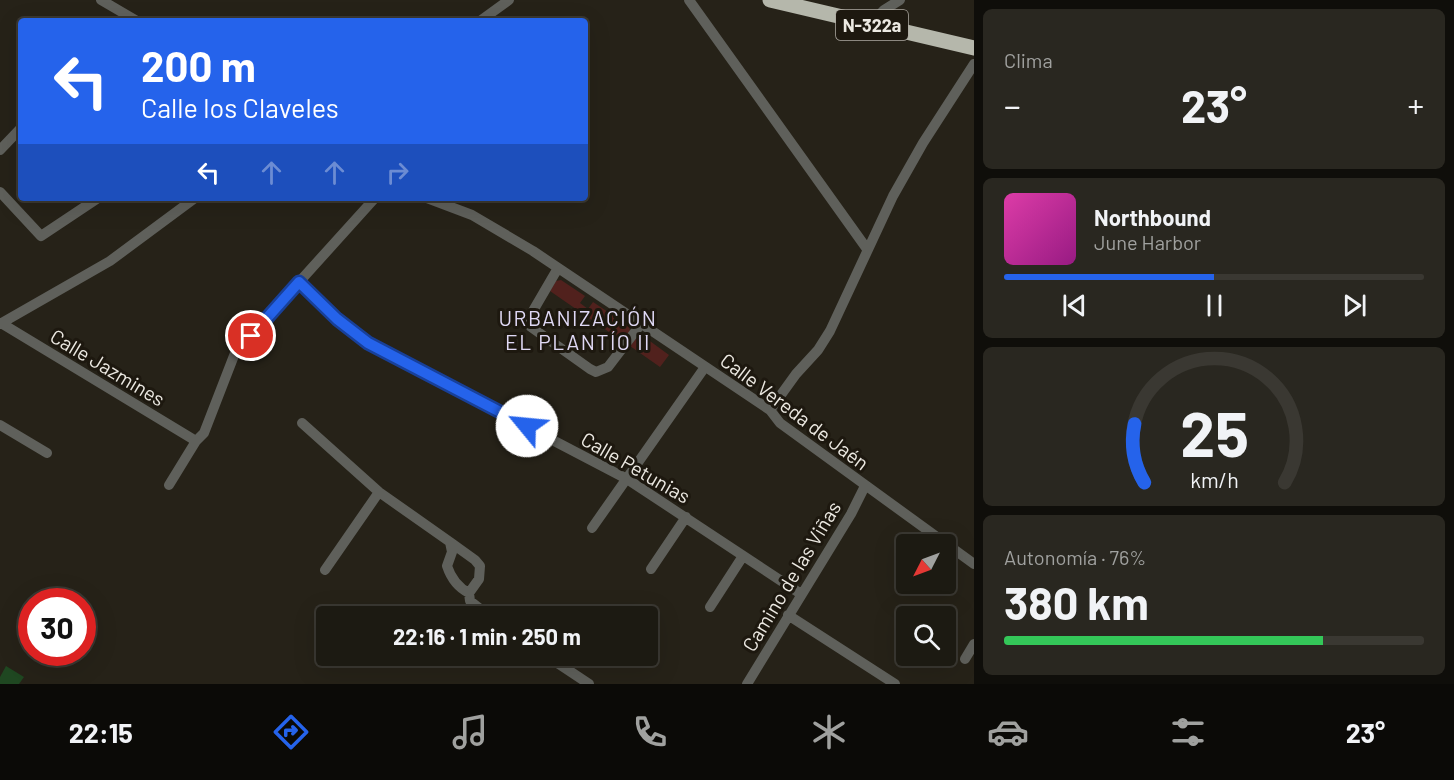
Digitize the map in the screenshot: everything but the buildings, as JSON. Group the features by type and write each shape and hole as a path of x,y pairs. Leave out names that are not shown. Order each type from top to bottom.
{"highway":[{"name":"N-322a","path":"770,0 974,48"}],"street":[{"path":"101,0 122,17"},
{"path":"484,18 509,0"},
{"path":"689,0 867,249"},
{"path":"870,25 884,10 900,0"},
{"path":"770,410 796,374 818,350 830,331 893,196 923,143 974,64"},
{"path":"0,150 18,131"},
{"path":"0,192 41,236 94,201"},
{"path":"0,323 110,261 191,201"},
{"path":"169,485 196,441 204,433 235,353 372,201"},
{"name":"Calle Vereda de Jaén","path":"435,201 472,215 558,268 770,410 780,423 974,564"},
{"path":"558,268 530,316 531,327 590,369 596,372 608,367 641,324"},
{"name":"Calle Petunias","path":"299,282 337,319 368,343 627,478 801,594"},
{"name":"Calle Jazmines","path":"0,323 196,441"},
{"path":"592,528 705,367"},
{"path":"302,423 379,492 475,560 480,566 479,579 469,593 470,601 476,606"},
{"path":"0,425 47,453"},
{"name":"Camino de las Viñas","path":"747,684 851,514 865,486"},
{"path":"325,570 379,492"},
{"path":"651,569 686,517"},
{"path":"450,542 452,552 447,566 456,583 469,593"},
{"path":"710,607 743,556"},
{"path":"788,615 895,684"},
{"path":"964,659 974,644"},
{"path":"562,666 589,684"}],"shaded area":[{"path":"561,280 585,296 580,303 588,309 593,302 629,326 630,331 622,341 550,291 556,281"},
{"path":"638,336 643,336 669,355 660,367 630,346"},
{"path":"6,666 24,677 19,684 0,684 0,677"}],"district":[{"name":"URBANIZACIÓN EL PLANTÍO II","path":"578,329"}],"route":[{"path":"251,336 299,282 337,319 368,343 527,426"}]}
